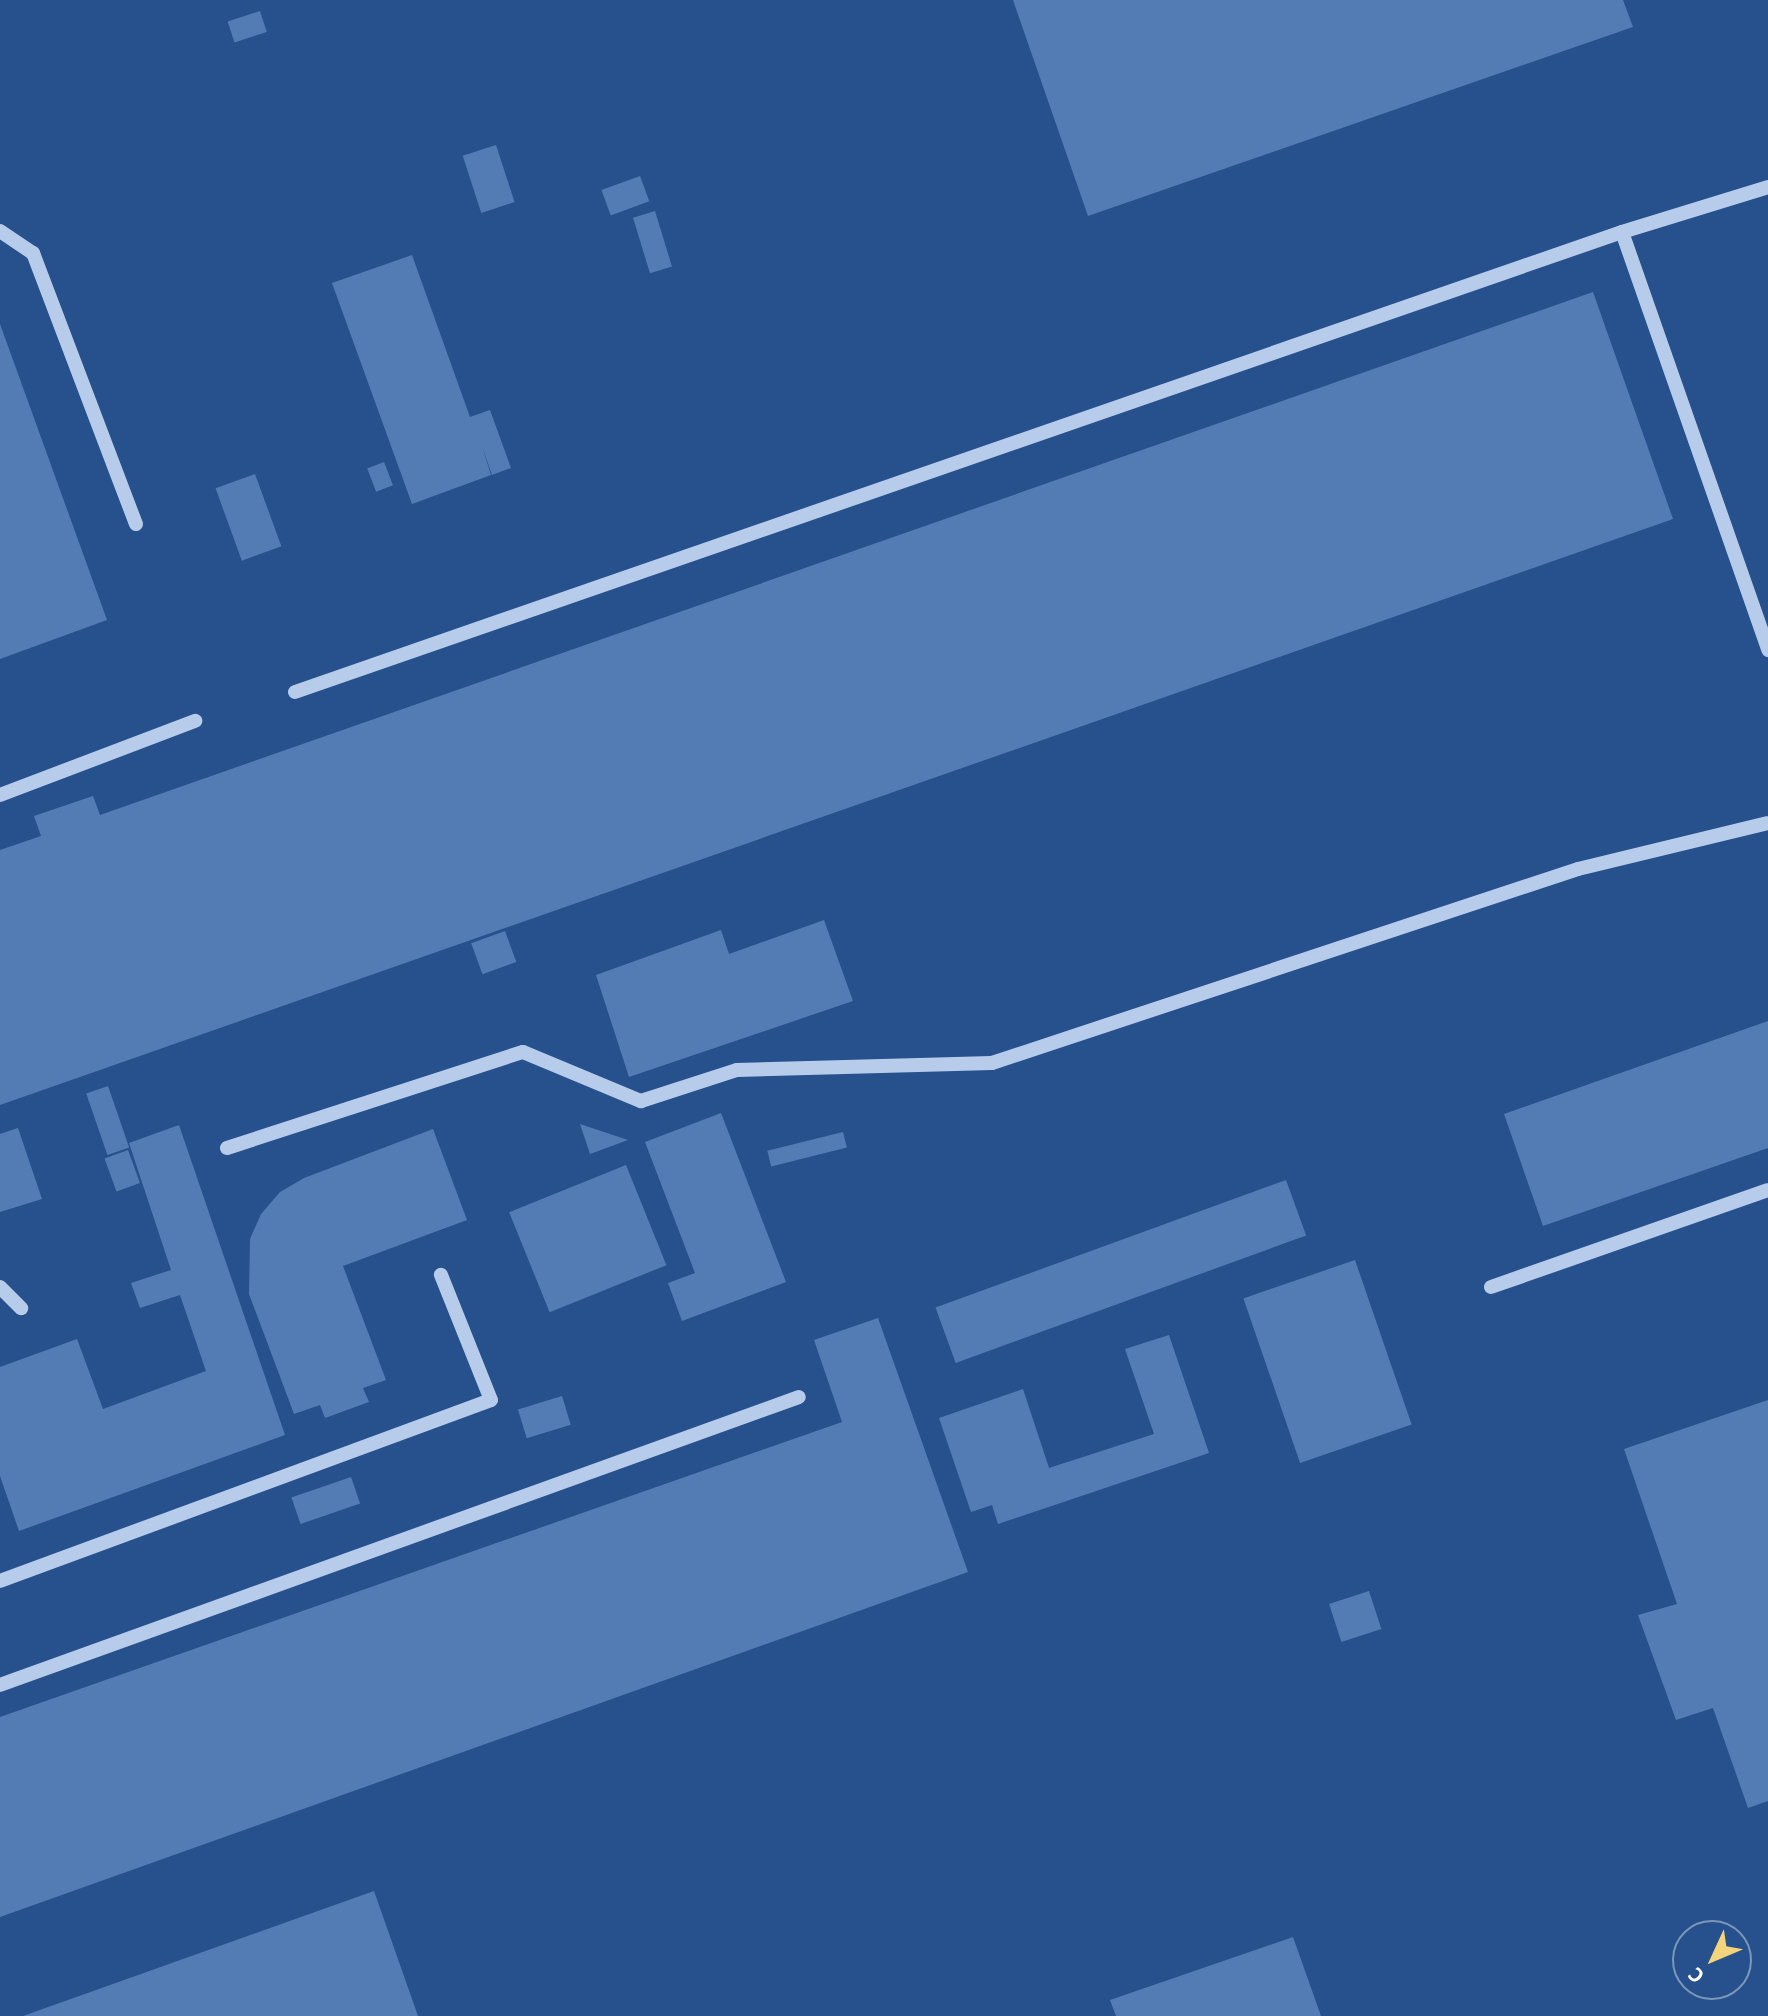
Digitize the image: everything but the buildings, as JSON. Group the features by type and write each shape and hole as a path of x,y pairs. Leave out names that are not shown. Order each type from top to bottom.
{"lane":[{"path":"295,692 1622,232 1768,187"},
{"path":"0,231 33,253 136,524"},
{"path":"1622,232 1768,650"},
{"path":"0,795 195,721"},
{"path":"227,1148 523,1052 641,1101 737,1070 992,1063 1578,869 1768,823"},
{"path":"1491,1287 1768,1190"},
{"path":"0,1581 491,1400 441,1275"},
{"path":"0,1287 21,1308"},
{"path":"0,1685 799,1397"}]}
